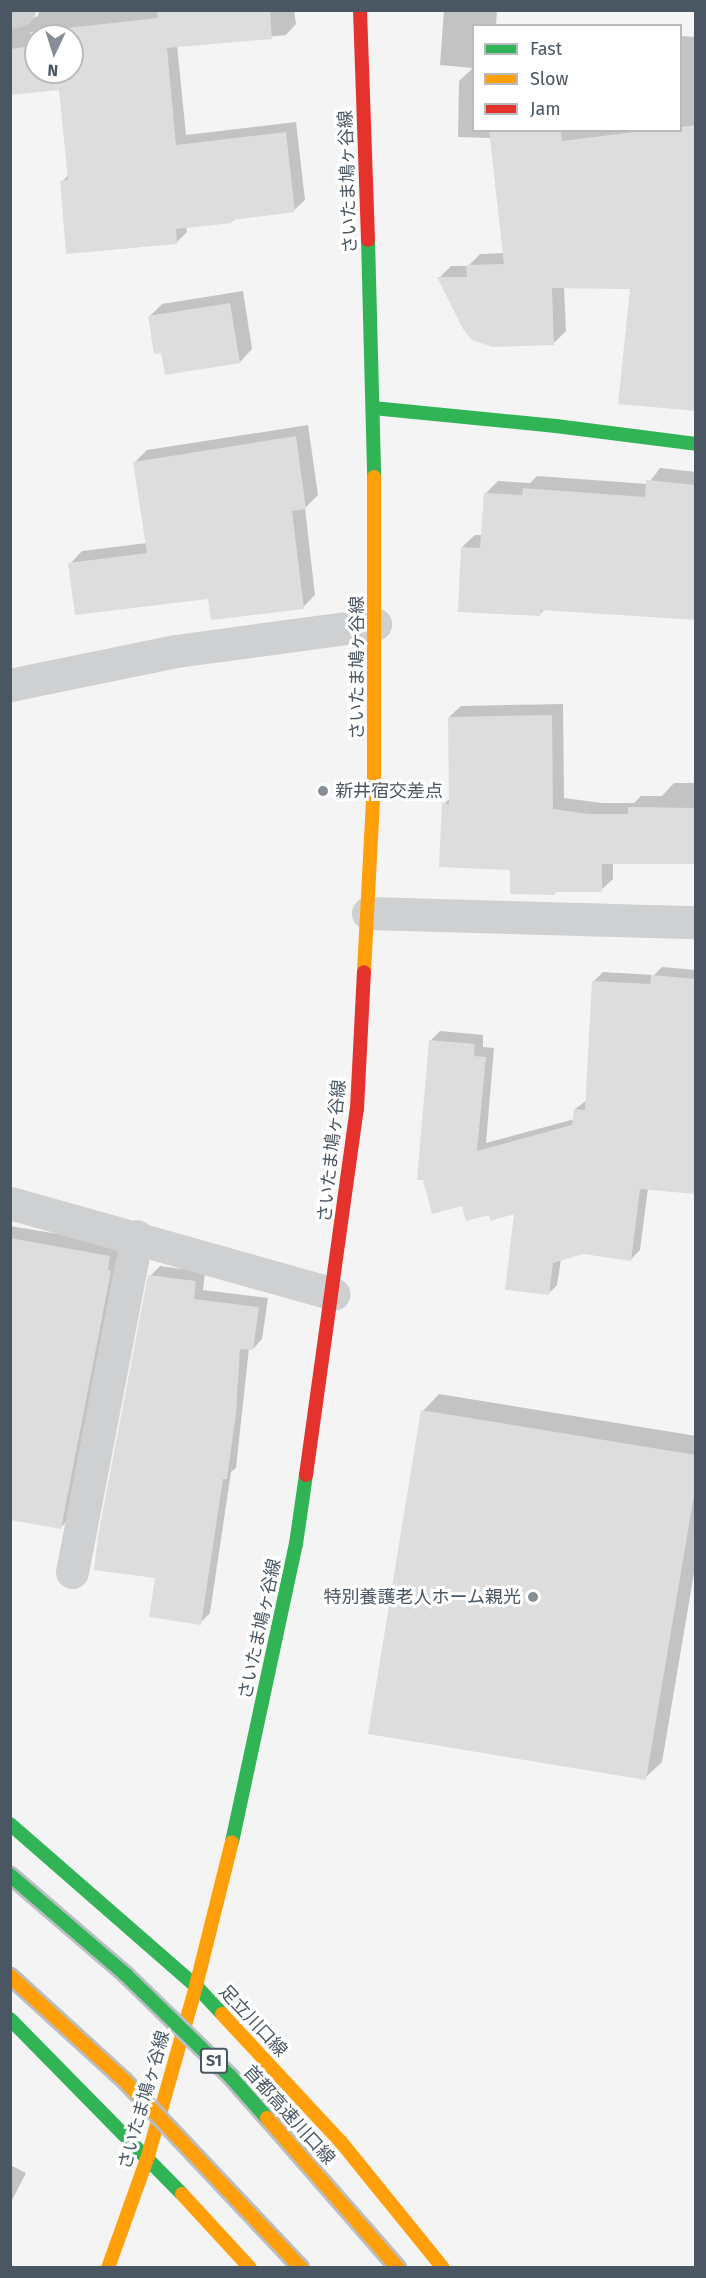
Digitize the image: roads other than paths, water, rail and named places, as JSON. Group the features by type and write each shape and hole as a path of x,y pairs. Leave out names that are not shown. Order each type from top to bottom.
{"main road":[{"name":"さいたま鳩ヶ谷線","path":"108,2268 148,2156 196,1986 246,1785 296,1544 333,1294 357,1108 374,784 375,624 373,408 360,10"},
{"path":"373,408 556,426 696,444"},
{"name":"足立川口線","path":"10,1824 196,1986 341,2142 443,2268"},
{"name":"首都高速川口線","path":"10,1875 125,1974 230,2076 398,2268"},
{"path":"10,1976 124,2080 301,2268"},
{"path":"10,2019 148,2156 250,2268"}],"street":[{"path":"10,12 19,10"},
{"path":"10,685 176,651 375,624"},
{"path":"368,914 696,922"},
{"path":"10,1203 137,1236 333,1294"},
{"path":"72,1572 137,1236"}],"place":[{"name":"新井宿交差点","path":"323,791"},
{"name":"特別養護老人ホーム親光","path":"533,1597"}]}
